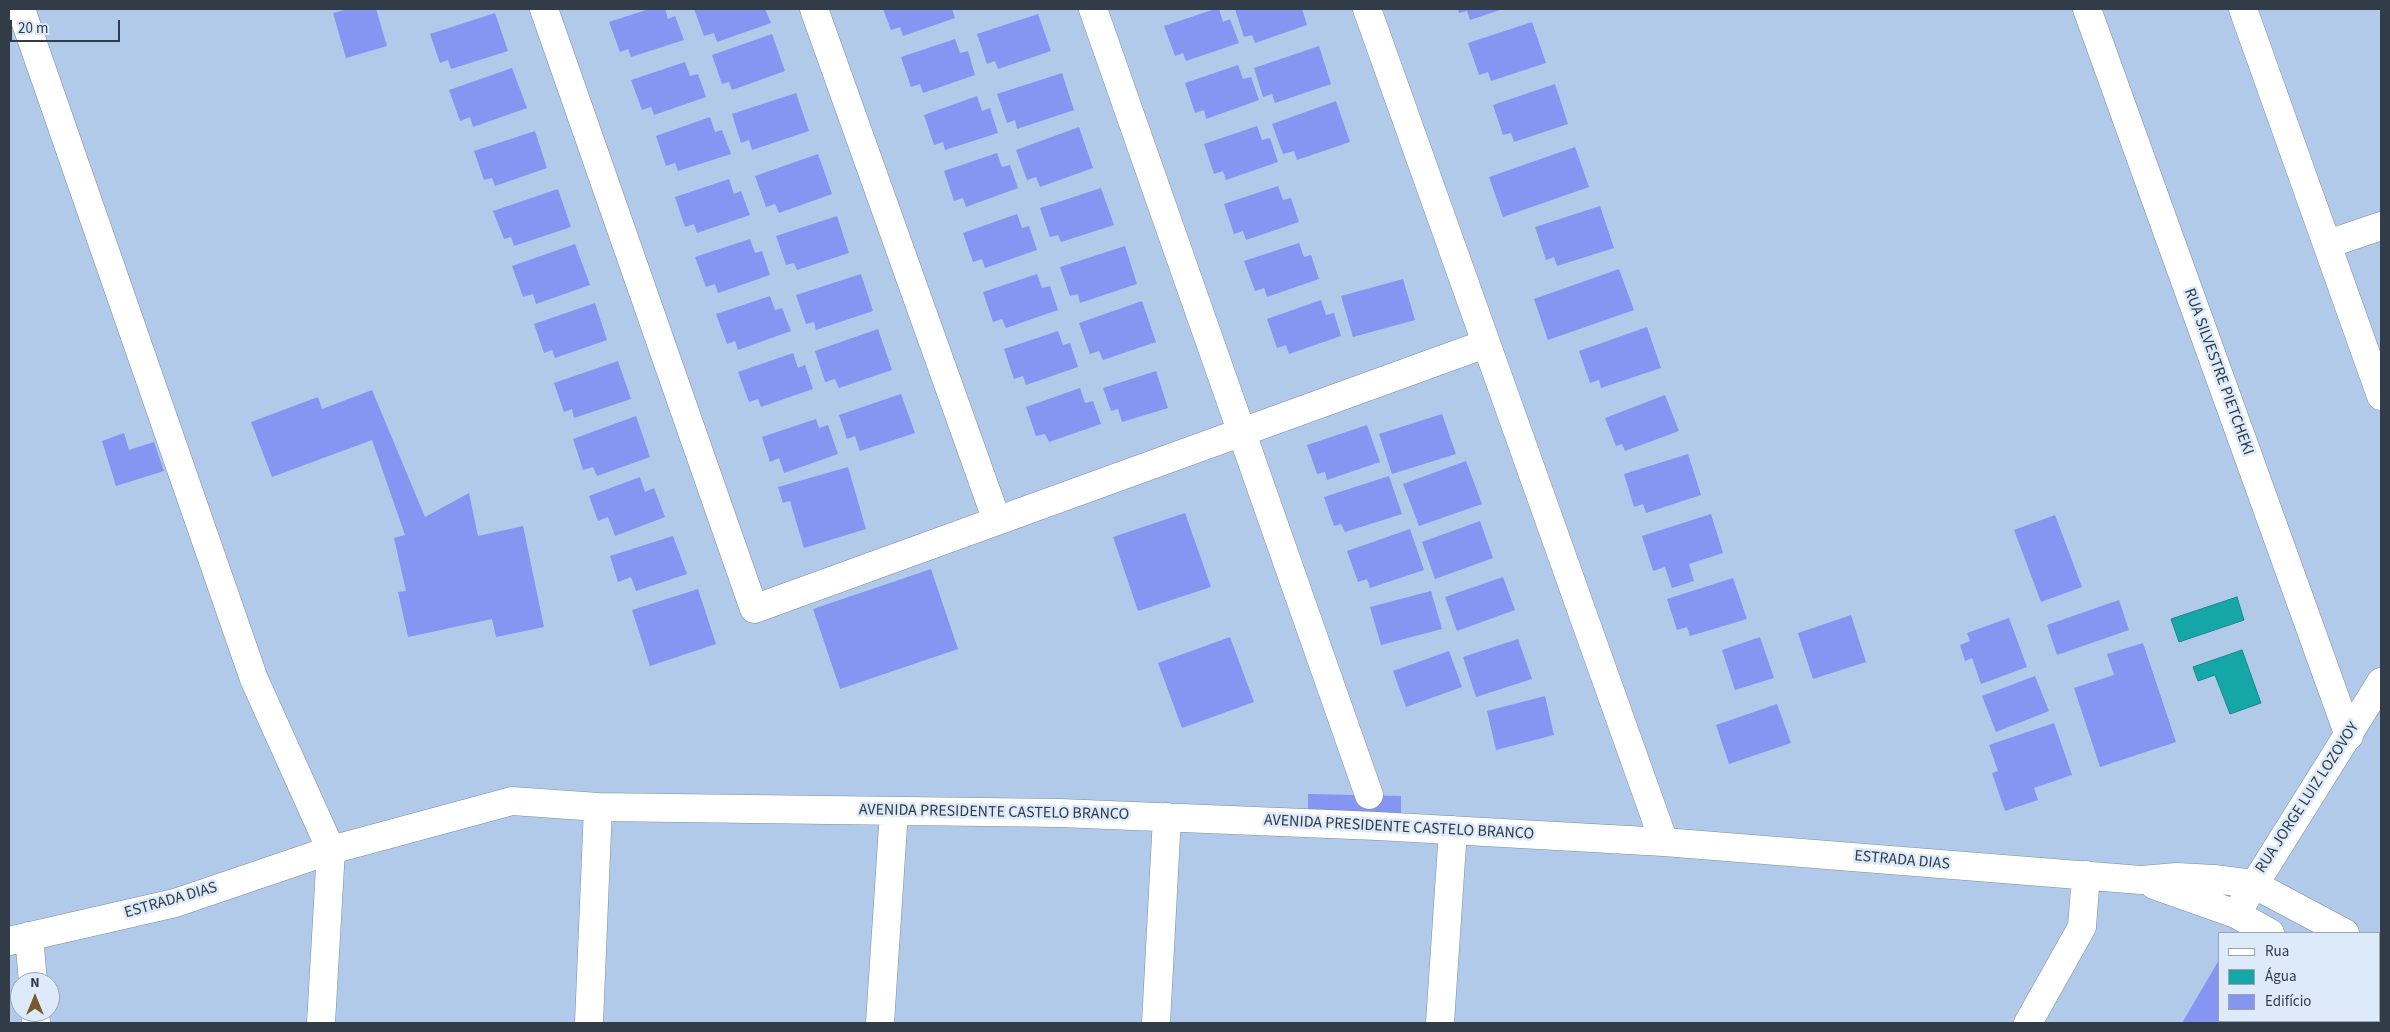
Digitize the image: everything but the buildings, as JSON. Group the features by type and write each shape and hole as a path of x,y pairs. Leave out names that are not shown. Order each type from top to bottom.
{"street":[{"path":"21,9 254,679 331,850 321,1023"},
{"path":"544,9 754,609 1485,344"},
{"path":"814,9 997,520"},
{"path":"1092,9 1369,795"},
{"path":"1367,9 1664,842"},
{"name":"RUA SILVESTRE PIETCHEKI","path":"2087,9 2349,736"},
{"path":"2243,9 2381,396"},
{"path":"2328,244 2381,226"},
{"name":"RUA JORGE LUIZ LOZOVOY","path":"2236,914 2252,884 2349,736 2381,682"},
{"name":"AVENIDA PRESIDENTE CASTELO BRANCO","path":"331,850 512,800 598,807 1060,813 1376,824 1664,842"},
{"path":"589,1023 598,807"},
{"path":"880,1023 894,811"},
{"path":"1156,1023 1167,817"},
{"path":"1440,1023 1452,830"},
{"name":"ESTRADA DIAS","path":"1664,842 2141,880 2177,877 2252,884"},
{"name":"ESTRADA DIAS","path":"19,939 175,903 331,850"},
{"path":"2028,1023 2082,927 2086,875"},
{"name":"ESTRADA DIAS","path":"2141,880 2236,914"},
{"path":"2252,884 2343,932"},
{"path":"2236,914 2268,932"},
{"path":"19,939 30,972"}],"water":[{"path":"2237,597 2244,620 2179,642 2171,619"},
{"path":"2242,650 2261,703 2230,714 2215,675 2198,681 2193,667"}]}
